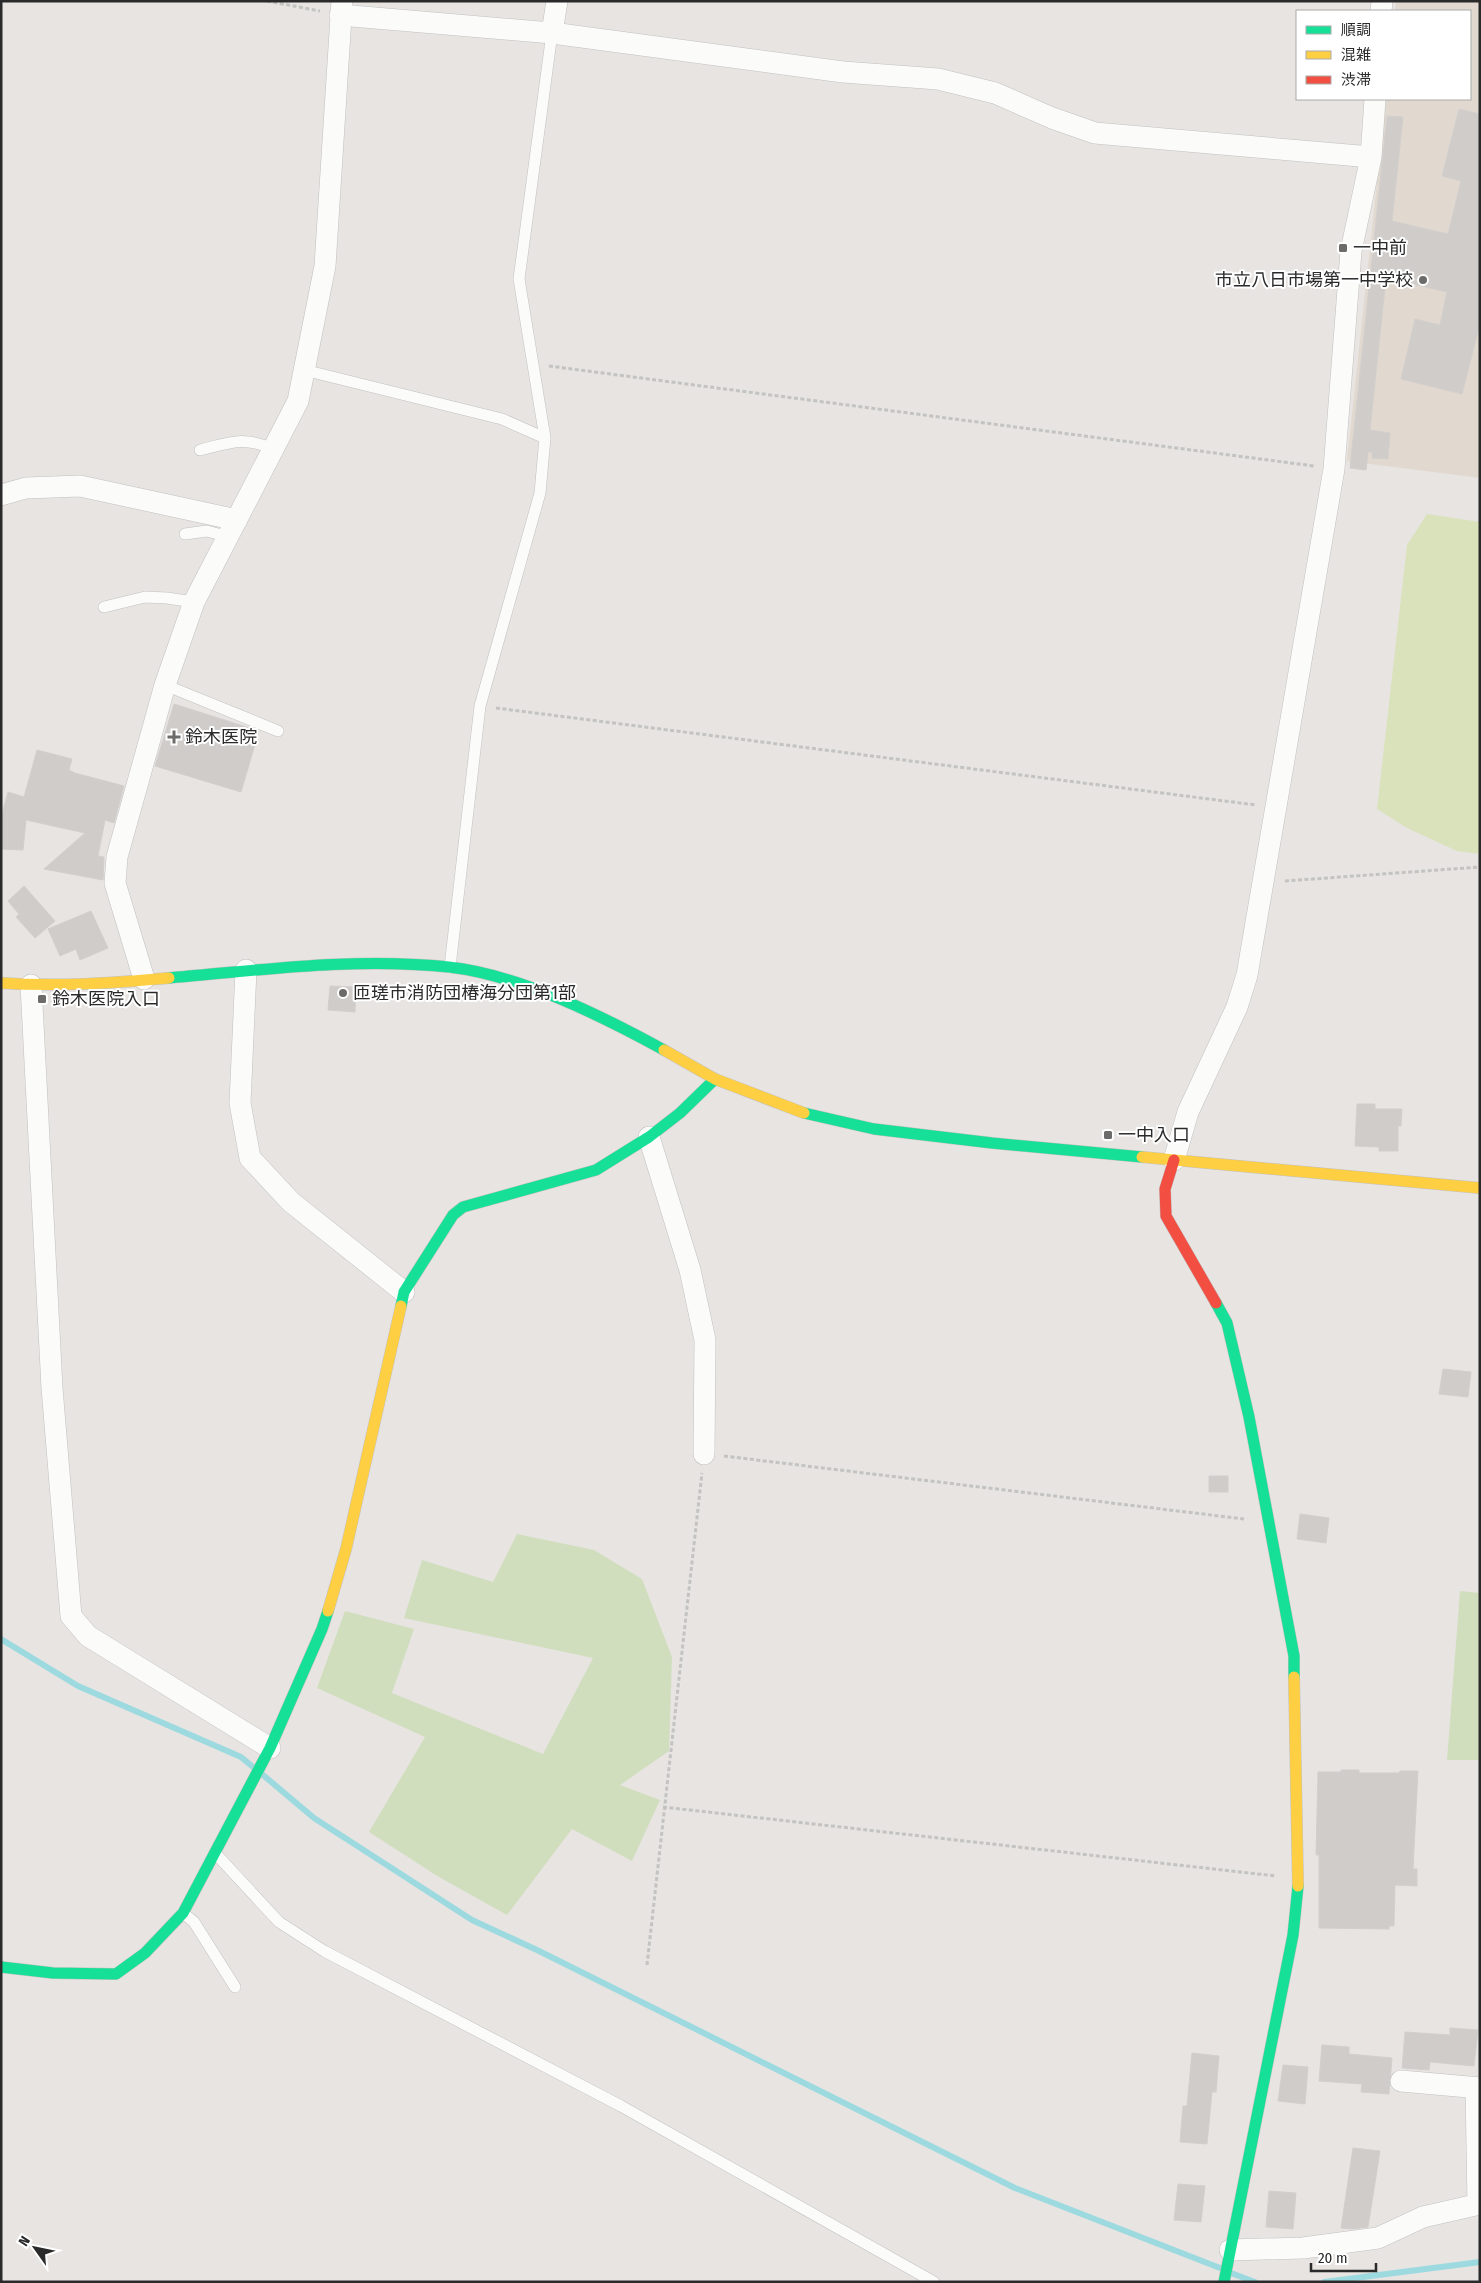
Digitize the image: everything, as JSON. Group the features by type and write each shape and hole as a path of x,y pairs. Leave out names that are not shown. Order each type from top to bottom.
{"street":[{"path":"552,33 557,1"},
{"path":"144,979 114,882 120,848 165,685 194,602 298,401 325,266 341,8 552,33 843,72 938,79 995,93 1052,118 1095,133 1371,156"},
{"path":"1224,2282 1293,1935 1299,1879 1294,1656 1249,1417 1227,1323 1166,1216 1165,1189 1188,1112 1237,1007 1247,975 1334,469 1351,251 1371,156 1375,100"},
{"path":"1,495 26,488 80,486 233,529"},
{"path":"1,983 31,985 95,984 246,970 358,964 450,967 503,979 557,998 631,1032 715,1079 809,1115 874,1130 1480,1188"},
{"path":"246,970 240,1103 250,1158 291,1202 404,1292"},
{"path":"31,985 52,1388 71,1616 88,1636 270,1748"},
{"path":"1,1967 53,1973 116,1974 145,1953 183,1913 270,1748 322,1629 346,1549 404,1292 453,1215 463,1207 596,1170 649,1136 680,1113 715,1079"},
{"path":"649,1136 690,1270 705,1340 704,1454"},
{"path":"1230,2250 1303,2248 1378,2238 1423,2218 1479,2204 1478,2088 1401,2081"}],"lane":[{"path":"450,967 480,706 540,493 545,438 519,279 552,33"},
{"path":"304,370 502,419 545,438"},
{"path":"200,450 238,440 254,441 274,449"},
{"path":"185,534 233,529"},
{"path":"104,607 145,597 194,602"},
{"path":"165,685 278,731"},
{"path":"215,1852 279,1922 324,1950 621,2106 934,2282"},
{"path":"183,1913 194,1922 235,1987"}],"path":[{"path":"267,1 341,8"},
{"path":"534,364 1334,469"},
{"path":"480,706 1276,808"},
{"path":"1262,883 1480,867"},
{"path":"646,1965 704,1454 1269,1522"},
{"path":"663,1807 1299,1879"}],"shaded area":[{"name":"市立八日市場第一中学校","path":"1396,1 1480,1 1480,478 1347,461 1386,100 1471,100 1471,10 1395,10"}],"green space":[{"path":"1427,514 1480,522 1480,854 1457,851 1407,828 1377,809 1407,545"},
{"path":"517,1534 594,1550 642,1579 672,1657 669,1751 620,1785 660,1800 632,1861 572,1829 507,1915 439,1877 369,1832 425,1737 317,1688 345,1611 414,1629 392,1693 543,1754 593,1658 404,1618 422,1560 493,1582"},
{"path":"1460,1591 1480,1593 1480,1760 1447,1760"}],"building":[{"path":"1459,109 1480,114 1480,324 1462,394 1401,379 1415,319 1440,325 1447,292 1386,278 1370,430 1390,433 1388,459 1372,458 1372,452 1368,452 1366,470 1350,468 1387,116 1403,117 1392,221 1448,234 1461,181 1442,176"},
{"path":"174,704 259,731 241,792 155,766"},
{"path":"37,750 72,759 69,770 75,773 124,786 114,823 105,820 98,856 104,857 103,880 44,869 85,833 26,820 23,850 1,849 1,818 8,792 24,797"},
{"path":"24,886 55,921 35,938 16,917 19,914 8,901"},
{"path":"91,911 108,948 80,960 76,949 60,956 48,929"},
{"path":"330,986 356,987 355,1012 328,1010"},
{"path":"1357,1104 1375,1104 1375,1109 1402,1109 1401,1126 1398,1126 1398,1151 1379,1151 1379,1147 1355,1146"},
{"path":"1443,1369 1471,1372 1468,1397 1439,1394"},
{"path":"1209,1476 1228,1476 1228,1492 1209,1492"},
{"path":"1300,1514 1329,1518 1326,1543 1297,1539"},
{"path":"1341,1770 1359,1770 1359,1773 1418,1771 1413,1869 1417,1869 1417,1886 1395,1885 1394,1926 1389,1926 1389,1929 1319,1928 1319,1855 1316,1855 1318,1772 1341,1772"},
{"path":"1450,2028 1478,2030 1474,2066 1430,2062 1429,2070 1402,2068 1405,2032 1450,2035"},
{"path":"1322,2045 1349,2047 1349,2054 1392,2058 1389,2094 1361,2092 1362,2084 1319,2081"},
{"path":"1192,2053 1219,2056 1216,2092 1212,2092 1207,2144 1180,2142 1183,2106 1187,2106"},
{"path":"1283,2065 1308,2067 1305,2104 1278,2101"},
{"path":"1353,2148 1380,2151 1368,2227 1352,2229 1341,2228"},
{"path":"1178,2184 1205,2186 1201,2222 1174,2220"},
{"path":"1269,2191 1296,2193 1293,2229 1266,2227"}],"waterway":[{"path":"1,1639 78,1686 241,1757 253,1767"},
{"path":"263,1775 314,1818 472,1920 537,1950 1015,2188 1220,2268"},
{"path":"1324,2282 1480,2262"},
{"path":"1231,2273 1255,2282"}],"traffic: fast":[{"path":"169,978 274,968 344,964 379,963 449,967 476,971 532,988 587,1011 664,1050"},
{"path":"401,1306 404,1292 453,1215 463,1207 596,1170 649,1137 680,1113 715,1079"},
{"path":"804,1113 874,1129 992,1143 1142,1157"},
{"path":"1216,1303 1227,1323 1249,1417 1294,1656 1294,1677"},
{"path":"1,1967 53,1973 116,1974 145,1953 183,1913 270,1748 328,1611"},
{"path":"1224,2282 1293,1935 1298,1886"}],"traffic: slow":[{"path":"1,983 85,984 169,978"},
{"path":"664,1050 715,1079 804,1113"},
{"path":"1142,1157 1480,1188"},
{"path":"328,1611 346,1549 401,1306"},
{"path":"1294,1677 1298,1886"}],"traffic: jam":[{"path":"1174,1160 1165,1189 1166,1216 1216,1303"}],"place":[{"name":"一中前","path":"1343,248"},
{"name":"市立八日市場第一中学校","path":"1423,280"},
{"name":"鈴木医院","path":"174,737"},
{"name":"匝瑳市消防団椿海分団第1部","path":"343,993"},
{"name":"鈴木医院入口","path":"42,999"},
{"name":"一中入口","path":"1108,1135"}]}
